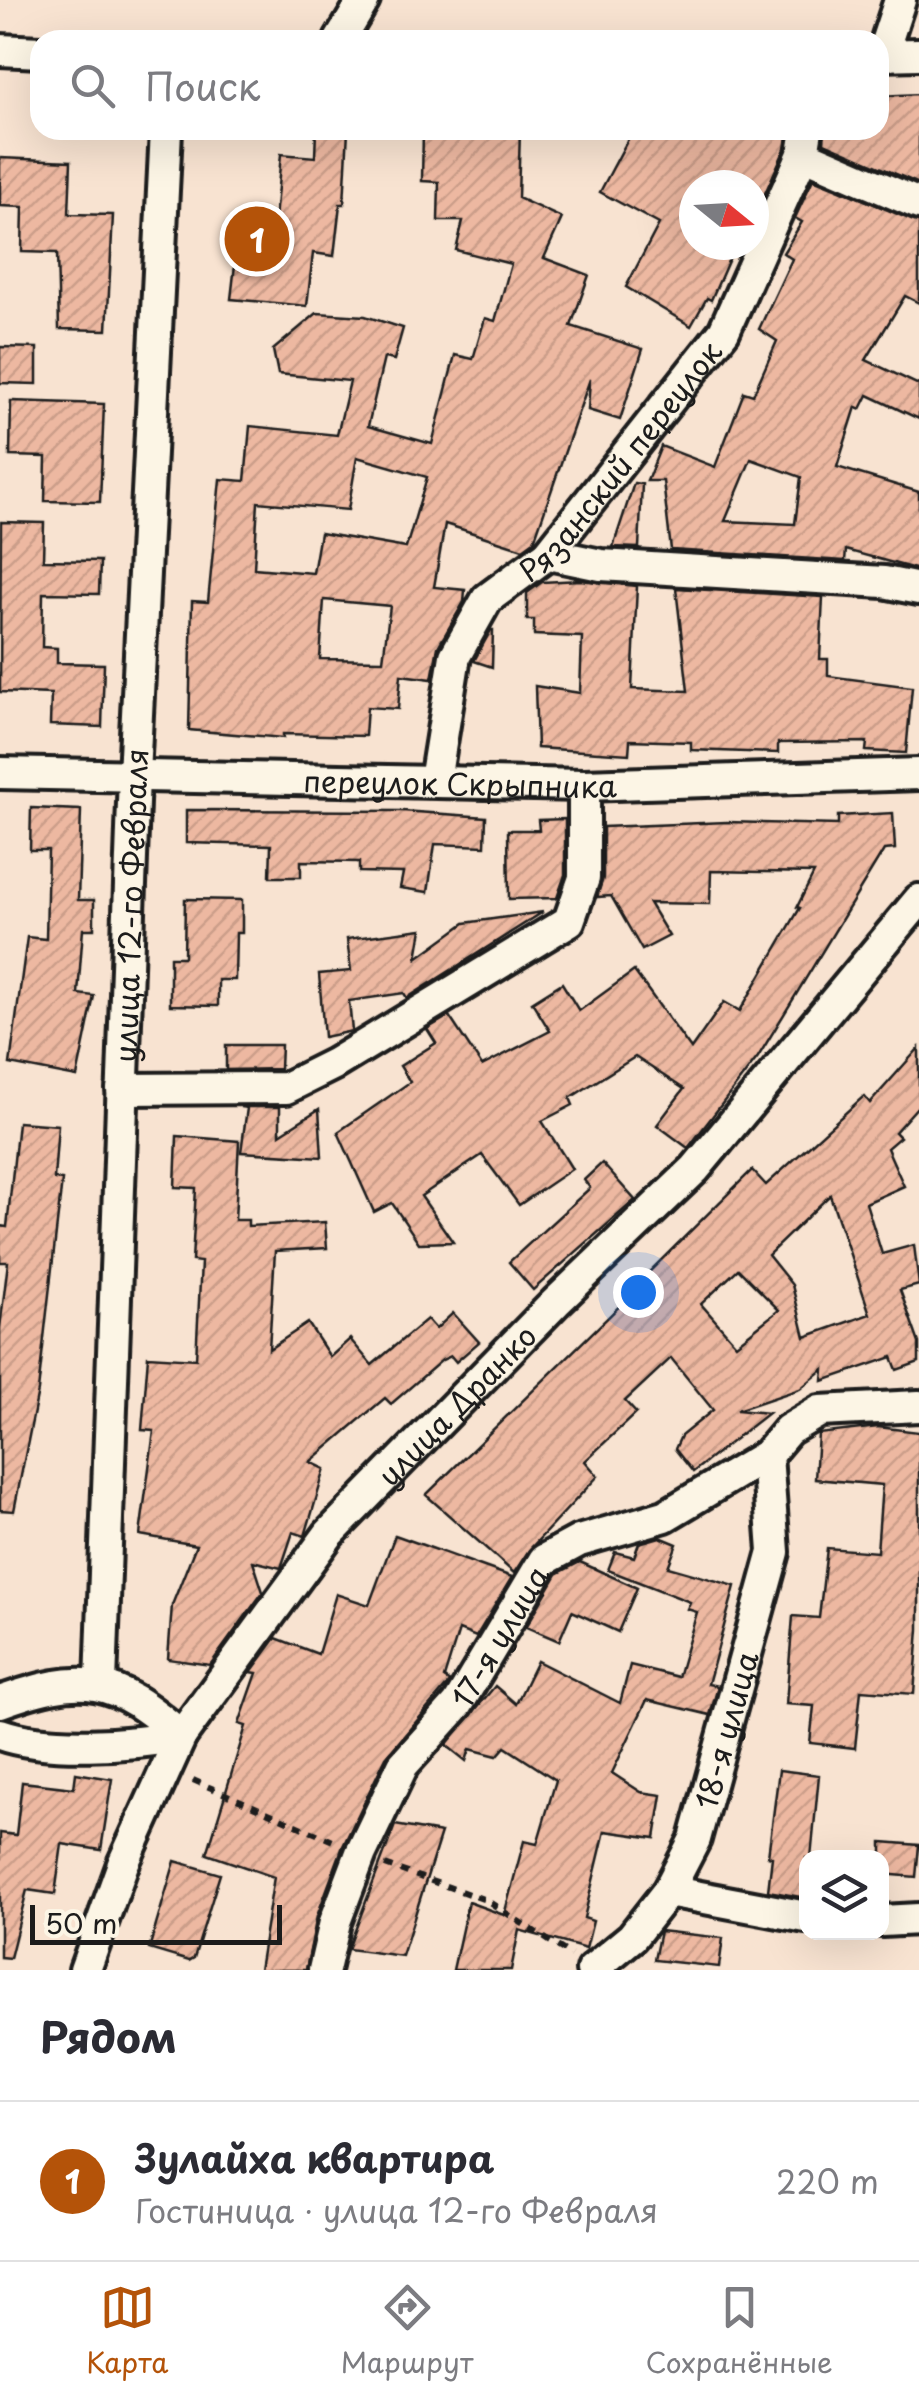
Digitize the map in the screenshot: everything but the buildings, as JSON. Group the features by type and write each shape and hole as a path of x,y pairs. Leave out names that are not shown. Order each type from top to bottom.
{"street":[{"path":"346,30 364,0"},
{"path":"889,32 900,0"},
{"path":"0,50 30,52"},
{"path":"889,55 919,54"},
{"name":"улица 12-го Февраля","path":"101,1683 134,775 166,140"},
{"path":"805,142 919,204"},
{"name":"Рязанский переулок","path":"435,781 455,656 487,599 548,554 724,331 805,142"},
{"path":"548,554 601,564 884,582 919,589"},
{"name":"переулок Скрыпника","path":"0,773 584,785 919,774"},
{"path":"122,1089 286,1088 334,1064 569,921 584,878 584,785"},
{"name":"улица Дранко","path":"85,1970 123,1864 181,1736 329,1534 556,1302 694,1170 919,900"},
{"name":"17-я улица","path":"324,1970 335,1922 360,1853 403,1765 458,1704 544,1560 578,1541 665,1516 768,1454 788,1430 820,1412 919,1406"},
{"name":"18-я улица","path":"592,1970 632,1936 668,1891 696,1839 774,1552 768,1454"},
{"path":"0,1702 52,1684 101,1683 150,1708 181,1736"},
{"path":"0,1734 32,1742 136,1742 181,1736"},
{"path":"668,1891 799,1916"},
{"path":"889,1921 919,1920"}],"place":[{"name":"Зулайха квартира","path":"257,239"}]}
